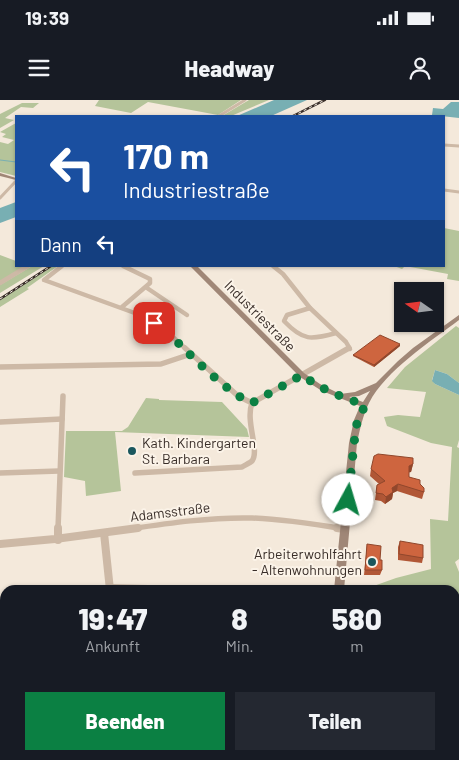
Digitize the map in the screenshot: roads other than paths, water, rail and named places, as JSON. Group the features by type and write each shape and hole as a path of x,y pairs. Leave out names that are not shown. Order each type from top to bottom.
{"main road":[{"path":"0,174 15,180"},
{"name":"Industriestraße","path":"194,267 314,385 333,395 365,405"},
{"path":"339,585 344,529 358,419 379,384 412,353 459,317"},
{"path":"333,395 356,394 379,384"}],"street":[{"path":"221,115 245,100"},
{"path":"445,145 459,146"},
{"path":"0,198 15,181"},
{"path":"445,190 459,192"},
{"path":"0,283 26,267"},
{"path":"61,267 44,280 143,316 165,330 238,396 252,403"},
{"path":"122,307 150,284 150,279 125,267"},
{"path":"135,473 242,467 252,461 256,452 250,426 249,408 252,403 350,349 346,342 310,308 283,274 274,267"},
{"path":"147,288 187,315"},
{"path":"310,308 287,315 284,321 304,339 316,339 336,333"},
{"path":"0,367 161,364 191,354"},
{"path":"58,540 64,396"},
{"path":"0,422 62,419"},
{"path":"0,474 60,472"},
{"name":"Adamsstraße","path":"0,544 58,540 180,522 221,518 271,520 344,529"},
{"path":"104,533 110,585"}],"water":[{"path":"274,100 307,100 273,115 239,115"},
{"path":"451,102 459,102 459,118 432,115 433,108 443,109"},
{"path":"15,202 15,217 0,223 0,208"},
{"path":"435,370 447,374 459,383 459,395 432,381"}],"waterway":[{"path":"0,160 15,162"}],"railway":[{"path":"295,115 325,100"},
{"path":"0,299 49,267"}],"place":[{"name":"Kath. Kindergarten St. Barbara","path":"132,451"},
{"name":"Arbeiterwohlfahrt - Altenwohnungen","path":"372,562"}]}
